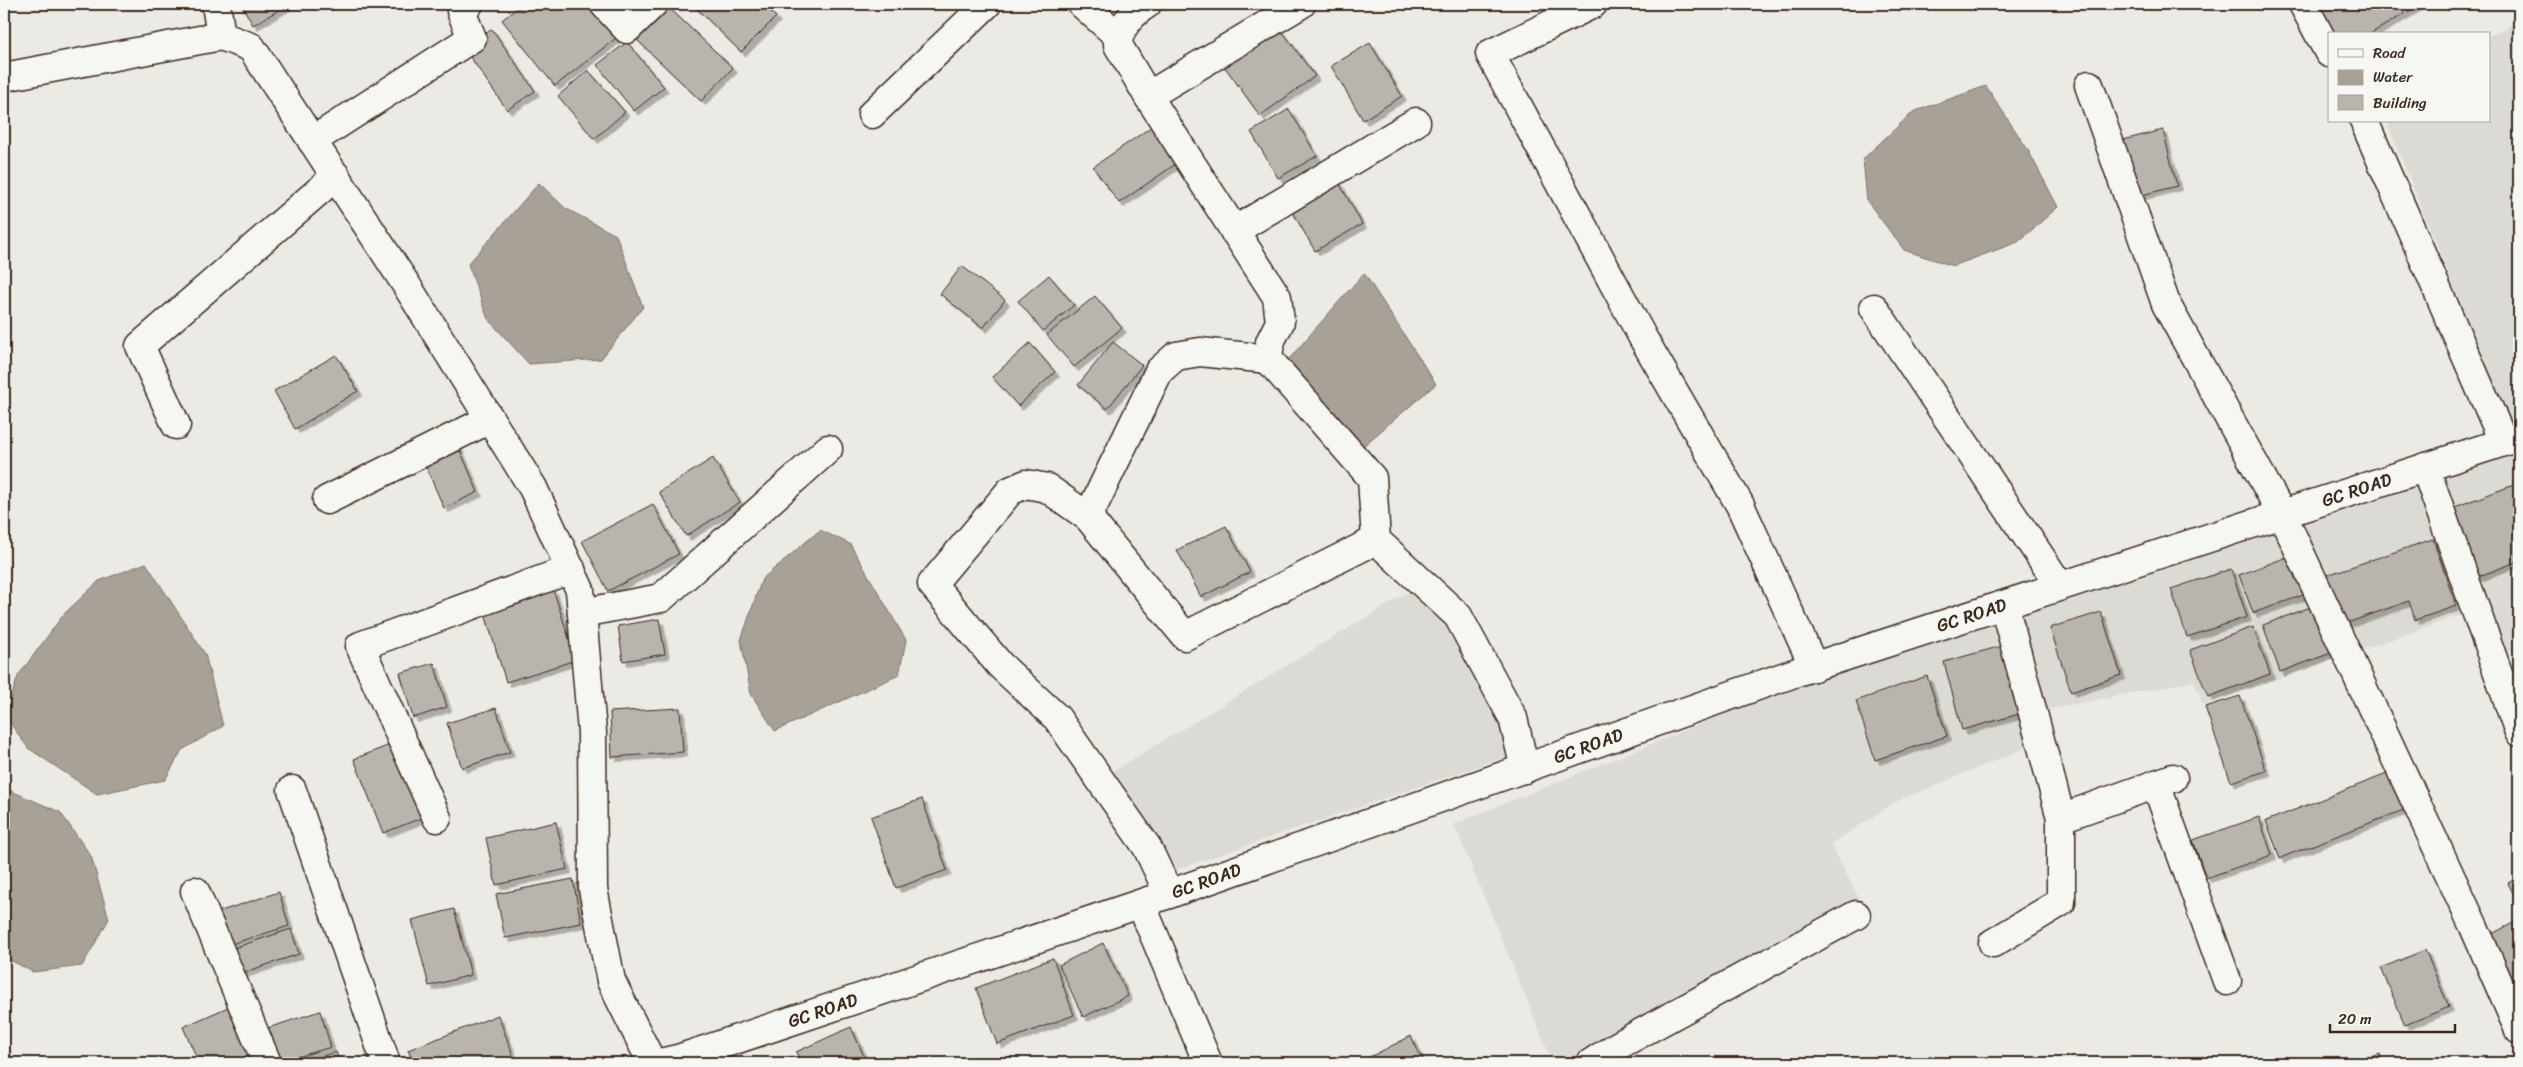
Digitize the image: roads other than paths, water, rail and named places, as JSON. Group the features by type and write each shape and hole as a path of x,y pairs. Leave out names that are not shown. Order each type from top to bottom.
{"street":[{"path":"216,4 221,36"},
{"path":"312,141 472,38 461,11 469,4"},
{"path":"604,4 628,30 653,4"},
{"path":"872,114 987,4"},
{"path":"1082,4 1118,36"},
{"path":"1147,4 1123,26 1118,36 1118,45 1148,96 1277,298 1280,322 1270,342 1268,359"},
{"path":"1148,96 1301,4"},
{"path":"1593,4 1490,54 1643,338 1740,504 1814,667"},
{"path":"2306,5 2328,52"},
{"path":"4,77 221,36 251,47 336,176 533,488 580,590 592,732 593,889 611,981 652,1063"},
{"path":"2089,85 2166,304 2282,514 2474,927 2519,1030"},
{"path":"1234,231 1416,122"},
{"path":"2364,122 2511,439"},
{"path":"176,425 140,346 336,176"},
{"path":"1874,308 2060,586"},
{"path":"1088,517 1159,371 1176,356 1200,352 1268,359 1372,478 1376,540 1458,616 1513,718 1525,768"},
{"path":"327,500 490,419"},
{"name":"GC ROAD","path":"673,1062 1141,904 1814,667 2511,439"},
{"path":"582,613 661,598 828,449"},
{"path":"2425,467 2519,732"},
{"path":"1169,894 1147,847 1057,718 1000,665 932,584 1010,491 1026,484 1047,488 1088,517 1184,636 1376,540"},
{"path":"437,818 360,646 571,570"},
{"path":"1993,943 2061,902 2062,818 2004,605"},
{"path":"2062,818 2165,781 2227,981"},
{"path":"292,790 386,1063"},
{"path":"195,891 267,1063"},
{"path":"1141,904 1208,1063"},
{"path":"1591,1063 1619,1045 1856,915"}],"water":[{"path":"1986,86 2028,150 2058,207 2018,242 1953,266 1904,250 1867,201 1863,159 1913,112"},
{"path":"539,183 565,208 616,235 643,307 601,359 529,364 488,319 468,264"},
{"path":"1364,273 1436,384 1362,447 1282,367"},
{"path":"820,530 850,544 906,640 899,675 775,731 751,694 741,640 762,579"},
{"path":"146,563 205,654 223,726 182,750 165,780 97,794 28,748 5,716 18,676 64,614 99,581"},
{"path":"4,788 60,812 91,856 109,919 82,966 33,972 4,957"}]}
